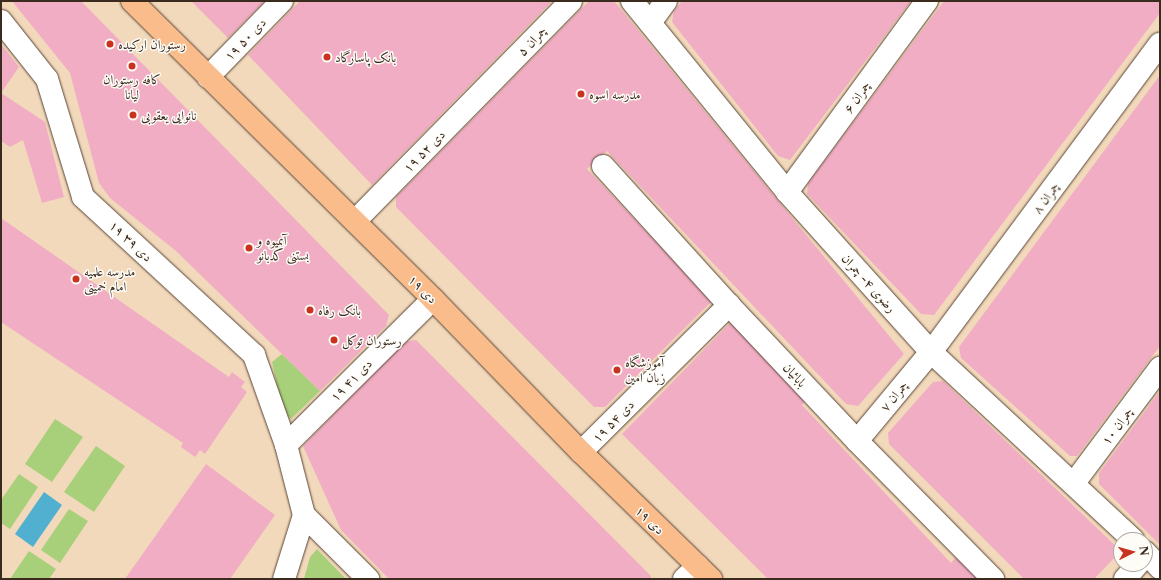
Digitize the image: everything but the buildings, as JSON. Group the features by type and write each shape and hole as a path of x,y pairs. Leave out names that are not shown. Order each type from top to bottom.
{"main road":[{"name":"۱۹ دی","path":"132,1 433,299 698,575"}],"street":[{"name":"۱۹ دی ۵۰","path":"208,77 282,1"},
{"name":"چمران ۵","path":"493,81 571,1"},
{"name":"رضوی ۴- چمران","path":"632,1 787,192 931,352 1074,483 1122,532"},
{"path":"650,23 666,1"},
{"name":"چمران ۶","path":"787,192 927,1"},
{"name":"۱۹ دی ۳۹","path":"1,21 46,79 83,197 254,354 286,445 304,515"},
{"name":"چمران ۸","path":"931,352 1160,44"},
{"name":"۱۹ دی ۵۲","path":"355,221 493,81"},
{"name":"بابائیان","path":"603,166 729,305 857,441 992,579"},
{"name":"۱۹ دی ۴۱","path":"286,445 433,299"},
{"name":"۱۹ دی ۵۴","path":"581,452 729,305"},
{"name":"چمران ۷","path":"857,441 931,352"},
{"name":"چمران ۱۰","path":"1074,483 1160,368"},
{"path":"284,579 304,515 368,579"}],"green space":[{"path":"282,354 320,391 291,419 282,410 272,362"},
{"path":"55,419 83,437 52,482 25,464"},
{"path":"96,446 125,466 94,512 64,492"},
{"path":"19,474 38,487 10,529 1,523 1,500"},
{"path":"69,509 88,521 60,563 41,550"},
{"path":"317,549 346,579 304,579 310,557"},
{"path":"29,551 56,569 49,579 10,579"}],"water":[{"path":"44,492 62,505 33,547 15,534"}],"place":[{"name":"رستوران ارکیده","path":"110,44"},
{"name":"بانک پاسارگاد","path":"327,57"},
{"name":"کافه رستوران لیانا","path":"132,66"},
{"name":"مدرسه اسوه","path":"581,94"},
{"name":"نانوایی یعقوبی","path":"133,115"},
{"name":"آبمیوه و بستنی کدبانو","path":"249,248"},
{"name":"مدرسه علمیه امام خمینی","path":"76,279"},
{"name":"بانک رفاه","path":"310,310"},
{"name":"رستوران توکل","path":"334,340"},
{"name":"آموزشگاه زبان امین","path":"617,370"}]}
